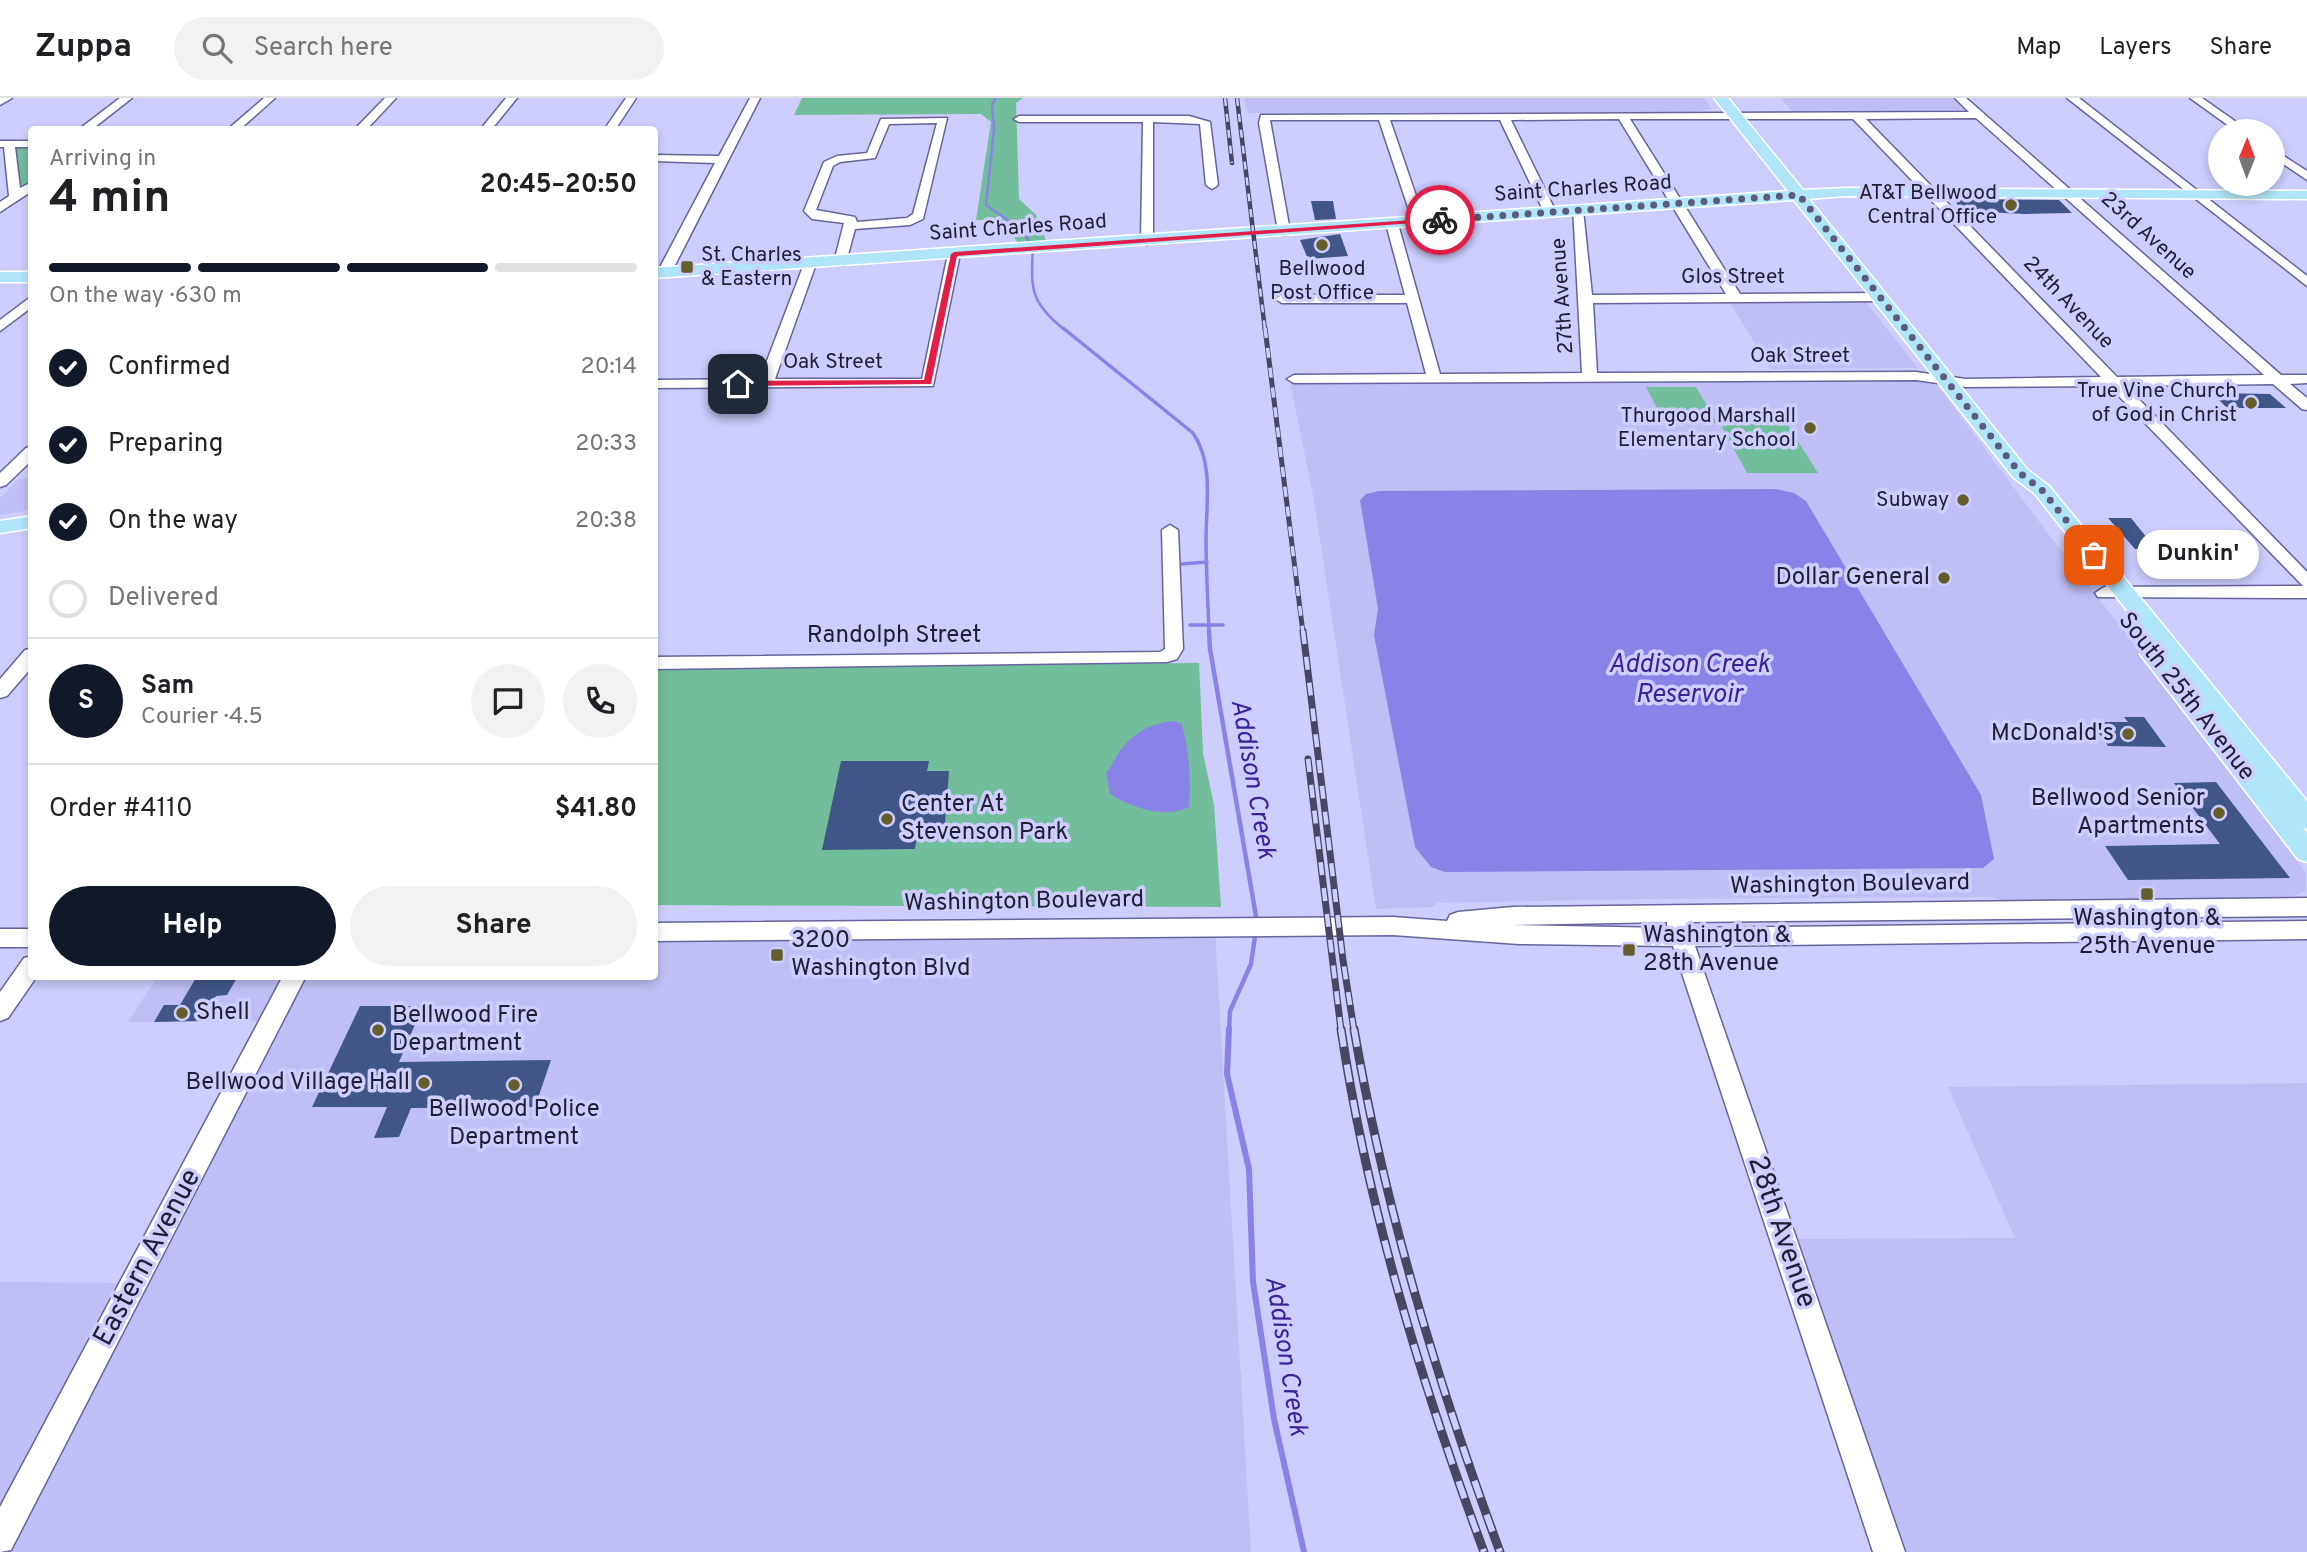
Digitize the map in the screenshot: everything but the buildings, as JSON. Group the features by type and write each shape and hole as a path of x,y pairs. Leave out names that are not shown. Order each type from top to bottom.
{"main road":[{"name":"South 25th Avenue","path":"1721,98 2020,473 2042,490 2115,593 2181,675 2307,819"},
{"name":"Saint Charles Road","path":"659,273 1857,191 2307,195"},
{"path":"0,277 28,277"},
{"path":"0,527 28,523"},
{"name":"South 25th Avenue","path":"2181,675 2307,852"}],"street":[{"path":"0,102 7,98"},
{"path":"88,126 127,98"},
{"path":"237,126 270,98"},
{"path":"363,126 391,98"},
{"path":"488,126 512,98"},
{"path":"611,126 631,98"},
{"path":"659,273 755,98"},
{"name":"23rd Avenue","path":"1960,98 2307,406"},
{"path":"2073,98 2307,282"},
{"path":"2195,98 2226,119"},
{"path":"1622,115 1736,299"},
{"name":"24th Avenue","path":"1856,115 2307,582"},
{"path":"1284,231 1265,117 1979,115"},
{"path":"1383,116 1419,222"},
{"name":"27th Avenue","path":"1504,116 1550,212"},
{"path":"1019,119 1189,119 1205,122 1212,185"},
{"path":"1147,240 1148,119"},
{"path":"840,262 850,219 816,216 810,211 828,164 837,159 871,156 885,121 943,120 919,216 910,221 850,226"},
{"path":"15,197 5,144 28,144"},
{"path":"658,158 722,160"},
{"path":"2286,161 2307,176"},
{"path":"0,208 28,187"},
{"name":"27th Avenue","path":"1577,210 1586,299 1590,378"},
{"path":"1392,223 1434,378"},
{"name":"Oak Street","path":"658,384 928,383 954,254"},
{"path":"766,383 810,264"},
{"name":"Glos Street","path":"1586,299 1881,297"},
{"path":"1282,299 1412,299"},
{"path":"0,327 28,303"},
{"name":"Oak Street","path":"1294,379 1916,376 1966,383 2307,379"},
{"path":"0,482 28,455"},
{"name":"Randolph Street","path":"658,663 1160,658 1174,649 1170,530"},
{"path":"2115,593 2307,592"},
{"path":"0,691 28,659"},
{"name":"Washington Boulevard","path":"658,932 1393,926 1519,935 1677,925 2307,907"},
{"name":"Washington Boulevard","path":"1677,925 2307,930"},
{"name":"28th Avenue","path":"1677,925 1889,1552"},
{"path":"0,938 28,938"},
{"path":"0,1011 28,971"},
{"name":"Eastern Avenue","path":"0,1539 293,980"}],"shaded area":[{"path":"1244,98 1704,98 1712,109 1691,112 1247,113"},
{"path":"1781,98 1956,98 1971,111 1792,112"},
{"path":"1728,300 1865,301 1918,368 1771,369"},
{"path":"1924,380 1937,385 2053,540 2231,768 2266,821 2306,873 2305,891 2293,896 2276,897 2005,901 1991,897 1643,899 1437,903 1432,907 1376,909 1314,500 1290,382"},
{"path":"28,478 28,510 0,515 0,498 19,479"},
{"path":"1215,931 1251,1552 1,1552 299,980 658,980 658,933"},
{"path":"155,980 290,980 269,1021 128,1022"},
{"path":"2307,1083 2307,1552 1902,1552 1792,1239 2015,1238 1948,1087"},
{"path":"0,1282 132,1283 0,1532"}],"green space":[{"path":"802,98 1023,98 1016,103 1019,199 1036,215 1046,241 1018,242 994,223 976,220 991,122 981,114 794,115"},
{"path":"12,145 28,145 28,185 16,194"},
{"path":"1646,387 1696,387 1717,423 1665,423"},
{"path":"1723,424 1787,424 1818,473 1747,473 1722,427"},
{"path":"1199,663 1203,753 1214,805 1221,907 658,905 658,668"}],"water":[{"name":"Addison Creek Reservoir","path":"1776,489 1794,493 1806,501 1981,795 1994,859 1983,868 1445,872 1431,867 1415,847 1374,635 1378,609 1360,500 1366,494 1379,491"},
{"path":"1174,721 1182,724 1186,745 1190,775 1189,807 1159,812 1128,804 1110,794 1106,773 1123,747 1142,731 1157,724"}],"waterway":[{"name":"Addison Creek","path":"996,98 992,104 994,129 986,205 1019,228 1033,246 1032,273 1035,293 1045,311 1065,330"},
{"name":"Addison Creek","path":"1063,328 1193,433 1200,445 1206,471 1206,562"},
{"path":"1182,564 1206,562"},
{"name":"Addison Creek","path":"1206,562 1209,625"},
{"path":"1190,625 1209,625"},
{"path":"1209,625 1223,625"},
{"name":"Addison Creek","path":"1209,625 1209,633"},
{"name":"Addison Creek","path":"1209,631 1257,922"},
{"name":"Addison Creek","path":"1229,1030 1230,1011 1251,964 1256,930"},
{"name":"Addison Creek","path":"1229,1029 1227,1074 1249,1169 1253,1282 1274,1419 1304,1552"}],"railway":[{"path":"1225,98 1232,163"},
{"path":"1237,98 1265,330"},
{"path":"1265,328 1303,633"},
{"path":"1303,631 1354,1030"},
{"path":"1308,759 1341,1030"},
{"path":"1341,1029 1352,1096 1381,1229 1418,1359 1484,1552"},
{"path":"1354,1029 1381,1163 1415,1294 1455,1423 1500,1552"}],"way so far":[{"path":"1440,220 1799,195 2020,473 2042,490 2094,555"}],"place":[{"name":"AT&T Bellwood Central Office","path":"2011,205"},
{"name":"Bellwood Post Office","path":"1322,245"},
{"name":"St. Charles & Eastern","path":"687,267"},
{"name":"True Vine Church of God in Christ","path":"2251,403"},
{"name":"Thurgood Marshall Elementary School","path":"1810,428"},
{"name":"Subway","path":"1963,500"},
{"name":"Dunkin'","path":"2094,555"},
{"name":"Dollar General","path":"1944,578"},
{"name":"McDonald's","path":"2128,734"},
{"name":"Bellwood Senior Apartments","path":"2219,813"},
{"name":"Center At Stevenson Park","path":"887,819"},
{"name":"Washington & 25th Avenue","path":"2147,894"},
{"name":"Washington & 28th Avenue","path":"1629,950"},
{"name":"3200 Washington Blvd","path":"777,955"},
{"name":"Shell","path":"182,1013"},
{"name":"Bellwood Fire Department","path":"378,1030"},
{"name":"Bellwood Village Hall","path":"424,1083"},
{"name":"Bellwood Police Department","path":"514,1085"}],"route":[{"path":"738,384 928,383 954,254 1440,220"}]}
